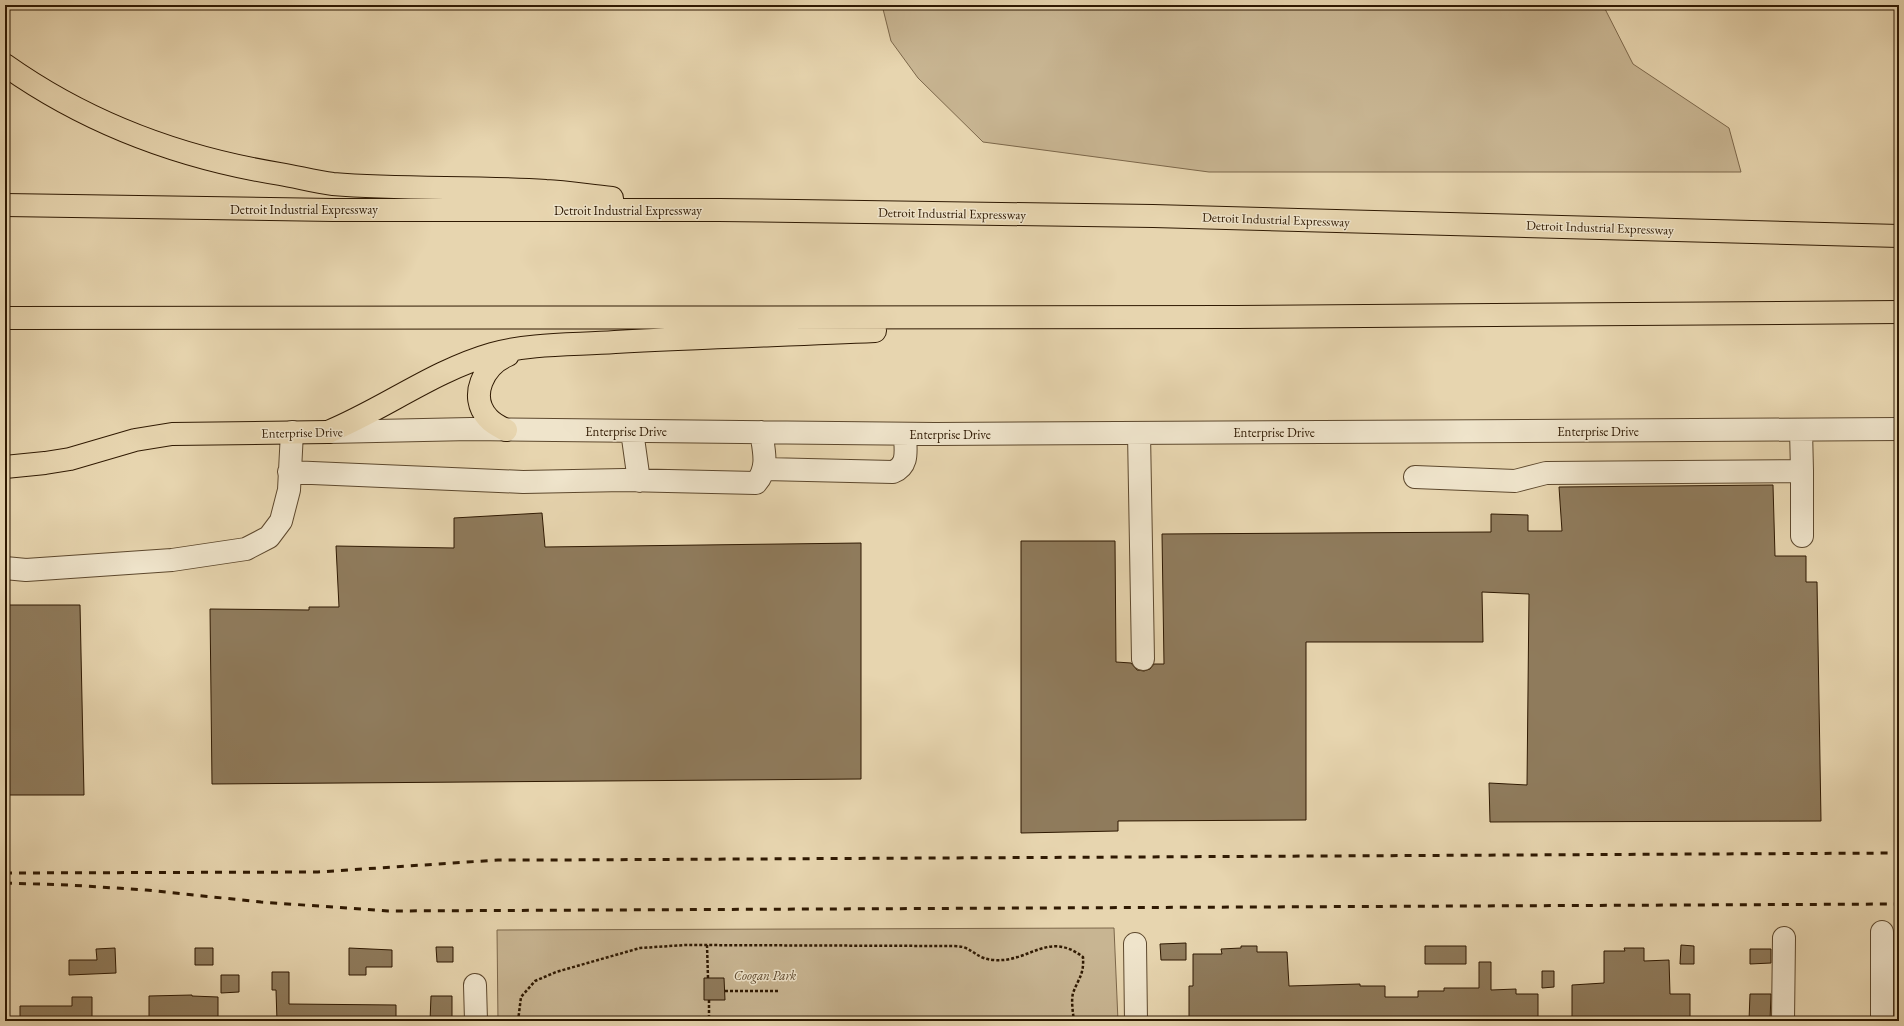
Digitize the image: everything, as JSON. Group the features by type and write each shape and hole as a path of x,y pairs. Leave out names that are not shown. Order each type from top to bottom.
{"main road":[{"path":"5,65 26,80 70,106 106,123 184,153 240,168 333,184 546,191 719,210"},
{"name":"Detroit Industrial Expressway","path":"5,205 333,210 719,210 1153,216 1899,236"},
{"path":"5,318 1236,317 1899,312"},
{"path":"328,432 354,421 410,389 455,367 491,354 528,347 1236,317"},
{"path":"506,430 493,423 483,411 479,395 479,387 484,375 494,364 504,357 528,347"},
{"name":"Enterprise Drive","path":"5,467 45,464 70,459 135,440 172,434 328,432"}],"street":[{"name":"Enterprise Drive","path":"328,432 471,429 905,434 1899,429"},
{"path":"1801,430 1802,536"},
{"path":"632,431 639,481"},
{"path":"5,568 26,570 172,560 246,550 269,536 281,521 288,490 292,432"},
{"path":"290,472 524,482 639,481 756,483 762,476 765,469 761,432"},
{"path":"1140,433 1143,659"},
{"path":"765,469 893,472 900,469 906,462 905,434"},
{"path":"1414,477 1515,481 1546,473 1802,471"},
{"path":"1882,932 1882,1021"},
{"path":"1783,1021 1784,938"},
{"path":"1135,944 1136,1021"},
{"path":"475,985 476,1021"}],"path":[{"path":"707,945 708,978"},
{"path":"518,1021 521,996 535,981 556,972 640,948 707,945 947,946 963,947 979,957 995,960 1015,957 1050,946 1071,948 1083,957 1083,969 1079,983 1073,994 1074,1021"},
{"path":"725,991 778,991"},
{"path":"709,1000 709,1021"}],"green space":[{"path":"882,5 1603,5 1633,64 1729,128 1741,172 1209,172 983,142 918,78 891,41"},
{"name":"Coogan Park","path":"1114,928 1118,1021 498,1021 497,930"}],"building":[{"path":"1773,485 1775,556 1806,556 1806,582 1817,582 1821,821 1490,822 1489,783 1527,785 1529,594 1482,592 1483,642 1306,642 1306,820 1118,821 1118,831 1021,833 1021,541 1115,541 1116,662 1131,663 1137,670 1144,671 1150,669 1154,664 1164,664 1162,534 1491,532 1491,514 1528,515 1528,531 1562,531 1559,487"},
{"path":"542,513 545,547 861,543 861,779 212,784 210,609 309,610 309,607 339,607 336,546 454,548 454,518"},
{"path":"5,605 80,605 84,795 5,795"},
{"path":"1186,943 1186,960 1161,960 1160,944"},
{"path":"1681,945 1694,946 1694,964 1680,964"},
{"path":"1241,946 1257,946 1257,952 1287,952 1289,986 1360,984 1360,986 1385,986 1385,997 1418,997 1418,991 1444,991 1444,988 1479,988 1479,962 1491,962 1491,990 1516,989 1516,994 1538,994 1538,1021 1189,1021 1189,986 1193,986 1193,954 1222,954 1221,949 1241,948"},
{"path":"1425,946 1466,946 1466,964 1425,964"},
{"path":"436,947 453,947 453,962 437,962"},
{"path":"115,948 116,973 69,975 69,960 97,960 96,949"},
{"path":"195,948 213,948 213,965 195,965"},
{"path":"349,948 392,950 392,967 366,967 366,975 349,975"},
{"path":"1624,948 1644,948 1644,961 1669,960 1670,994 1690,994 1690,1017 1659,1018 1659,1021 1572,1021 1572,985 1604,983 1604,951 1625,951"},
{"path":"1750,949 1771,949 1771,963 1750,964"},
{"path":"1542,971 1554,971 1554,987 1542,988"},
{"path":"272,972 289,972 289,1004 396,1005 396,1021 277,1021 276,990 272,990"},
{"path":"221,975 239,975 239,992 221,993"},
{"path":"704,978 724,978 725,1000 704,1000"},
{"path":"1750,994 1771,994 1770,1021 1749,1021"},
{"path":"192,995 218,997 218,1021 149,1021 149,996"},
{"path":"431,996 452,996 452,1021 430,1021"},
{"path":"72,997 92,997 92,1021 20,1021 20,1006 72,1006"}],"railway":[{"path":"5,873 318,872 498,860 1899,853"},
{"path":"5,883 146,890 261,902 388,911 1899,904"}]}
